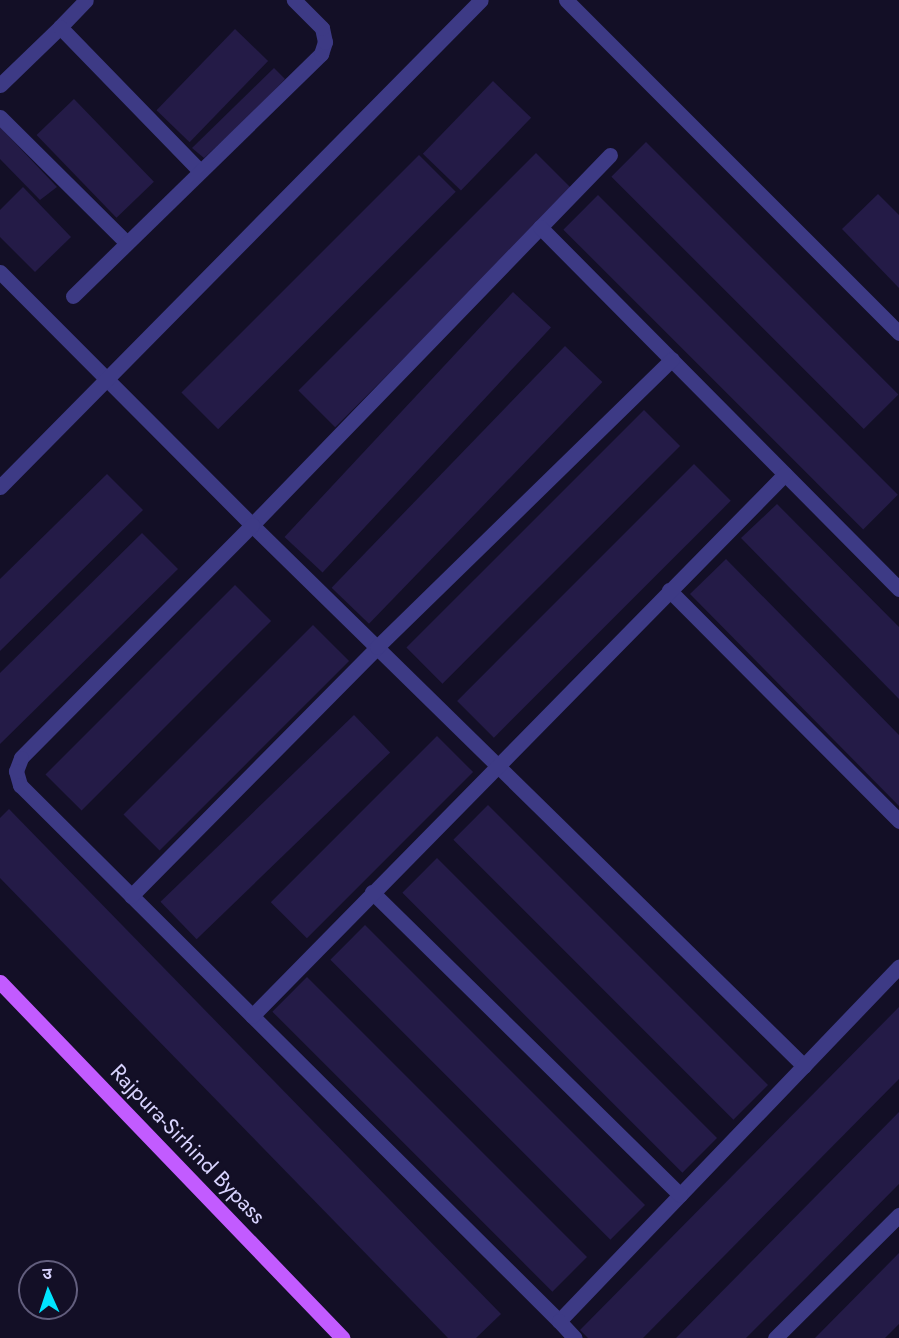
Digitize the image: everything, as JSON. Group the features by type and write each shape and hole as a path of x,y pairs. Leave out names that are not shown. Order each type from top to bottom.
{"main road":[{"name":"Rajpura-Sirhind Bypass","path":"0,982 343,1338"}],"street":[{"path":"0,86 86,0"},
{"path":"73,296 125,241 321,54 325,42 322,28 294,0"},
{"path":"0,488 480,0"},
{"path":"566,0 899,333"},
{"path":"60,27 199,170"},
{"path":"0,117 125,241"},
{"path":"575,1338 20,785 16,771 21,758 252,525 610,155"},
{"path":"540,227 899,589"},
{"path":"0,273 252,525 804,1066"},
{"path":"131,896 377,647 672,359"},
{"path":"252,1016 496,764 785,474"},
{"path":"669,590 899,820"},
{"path":"372,891 680,1195"},
{"path":"559,1321 899,966"},
{"path":"775,1338 899,1215"}],"building":[{"path":"235,29 268,61 190,142 157,110"},
{"path":"274,68 285,79 255,111 204,158 192,148"},
{"path":"493,81 531,118 461,190 423,154"},
{"path":"74,99 154,182 116,218 37,135"},
{"path":"0,127 57,187 40,200 0,159"},
{"path":"646,142 898,394 864,429 611,177"},
{"path":"536,153 573,190 335,427 298,391"},
{"path":"419,155 456,192 218,429 181,393"},
{"path":"23,187 71,237 35,272 0,237 0,210"},
{"path":"878,194 899,215 899,288 842,229"},
{"path":"598,195 898,495 863,529 563,230"},
{"path":"513,292 551,327 323,572 285,537"},
{"path":"565,346 602,382 369,624 332,588"},
{"path":"644,410 680,446 442,684 406,648"},
{"path":"694,464 731,501 494,738 457,701"},
{"path":"107,474 143,510 0,651 0,579"},
{"path":"777,504 899,627 899,699 741,538"},
{"path":"142,533 178,569 0,744 0,673"},
{"path":"726,559 899,735 899,806 690,594"},
{"path":"235,585 271,621 82,811 45,775"},
{"path":"313,625 349,661 160,851 123,815"},
{"path":"354,715 390,752 197,939 160,902"},
{"path":"437,736 473,772 307,938 271,902"},
{"path":"488,805 768,1085 733,1120 453,840"},
{"path":"9,809 501,1314 476,1338 448,1338 0,878 0,818"},
{"path":"437,858 717,1138 682,1173 402,893"},
{"path":"365,925 645,1205 610,1240 330,960"},
{"path":"307,977 587,1257 552,1292 272,1012"},
{"path":"899,1007 899,1079 643,1338 588,1338 580,1330"},
{"path":"899,1112 899,1184 746,1338 676,1338"},
{"path":"899,1253 899,1324 885,1338 815,1338"}]}
